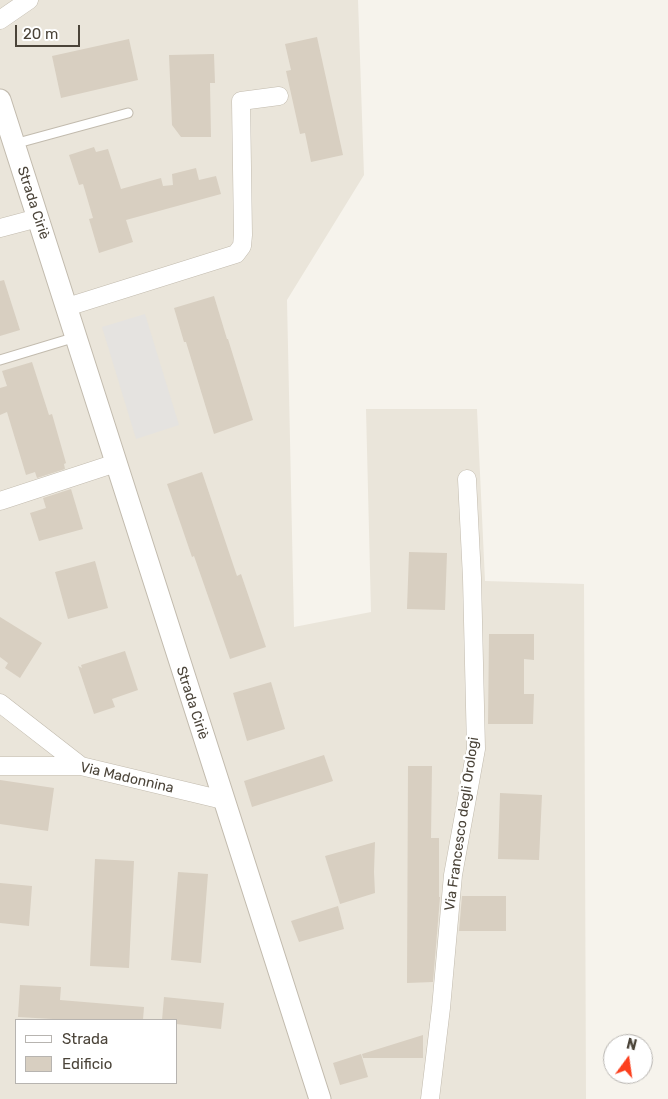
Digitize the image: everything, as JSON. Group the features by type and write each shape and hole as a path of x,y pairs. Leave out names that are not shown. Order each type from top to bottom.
{"street":[{"path":"0,20 29,0"},
{"path":"66,306 236,254 242,246 243,235 241,101 279,96"},
{"name":"Strada Ciriè","path":"0,100 320,1099"},
{"path":"0,228 38,218"},
{"path":"0,501 116,463"},
{"name":"Via Francesco degli Orologi","path":"430,1099 441,1008 453,875 476,749 472,578 467,479"},
{"path":"0,703 81,766"},
{"name":"Via Madonnina","path":"0,766 81,766 224,800"}],"lane":[{"path":"14,144 128,113"},
{"path":"0,360 76,337"}],"shaded area":[{"path":"0,0 358,0 364,175 287,300 294,627 371,612 366,409 477,409 485,581 584,584 586,1099 0,1099"},
{"path":"145,314 179,425 136,439 102,327"}],"building":[{"path":"317,37 343,155 311,162 305,133 300,134 286,71 291,70 285,44"},
{"path":"129,39 138,80 61,98 52,56"},
{"path":"214,54 215,83 210,83 211,137 181,137 172,125 169,55"},
{"path":"94,147 96,152 108,149 121,189 161,178 163,186 173,185 172,174 196,168 199,180 216,176 221,194 126,220 133,242 99,253 89,219 93,218 83,184 79,185 69,155"},
{"path":"4,280 20,330 0,336 0,281"},
{"path":"214,296 253,420 214,434 174,308"},
{"path":"32,362 49,415 52,414 66,463 64,464 65,469 37,478 35,472 26,475 7,412 0,415 0,388 7,386 2,371"},
{"path":"202,472 237,576 241,574 266,647 230,659 167,484"},
{"path":"71,489 83,529 39,541 30,513 46,508 43,498"},
{"path":"409,552 447,553 445,610 407,609"},
{"path":"95,561 108,608 68,619 55,572"},
{"path":"0,617 42,643 20,678 5,668 8,663 0,657"},
{"path":"489,634 534,634 534,660 524,659 524,694 534,694 533,724 488,724"},
{"path":"125,651 138,690 112,699 115,707 94,714 78,666 82,668 81,665"},
{"path":"271,682 285,729 247,741 233,693"},
{"path":"324,755 333,781 252,807 244,781"},
{"path":"408,766 432,766 431,838 439,838 440,897 433,982 407,983"},
{"path":"0,780 54,788 48,831 0,824"},
{"path":"500,793 542,795 539,860 498,859"},
{"path":"375,842 375,893 340,904 325,856"},
{"path":"95,859 134,861 129,968 90,966"},
{"path":"178,872 208,874 201,963 171,960"},
{"path":"0,883 32,886 29,926 0,923"},
{"path":"462,896 506,896 506,931 459,931"},
{"path":"338,906 344,929 299,942 291,921"},
{"path":"20,985 61,987 60,1000 144,1007 143,1019 18,1017"},
{"path":"164,997 224,1003 221,1029 178,1024 178,1019 162,1019"},
{"path":"423,1035 423,1058 363,1058 362,1054"},
{"path":"361,1054 368,1077 340,1085 333,1063"}]}
